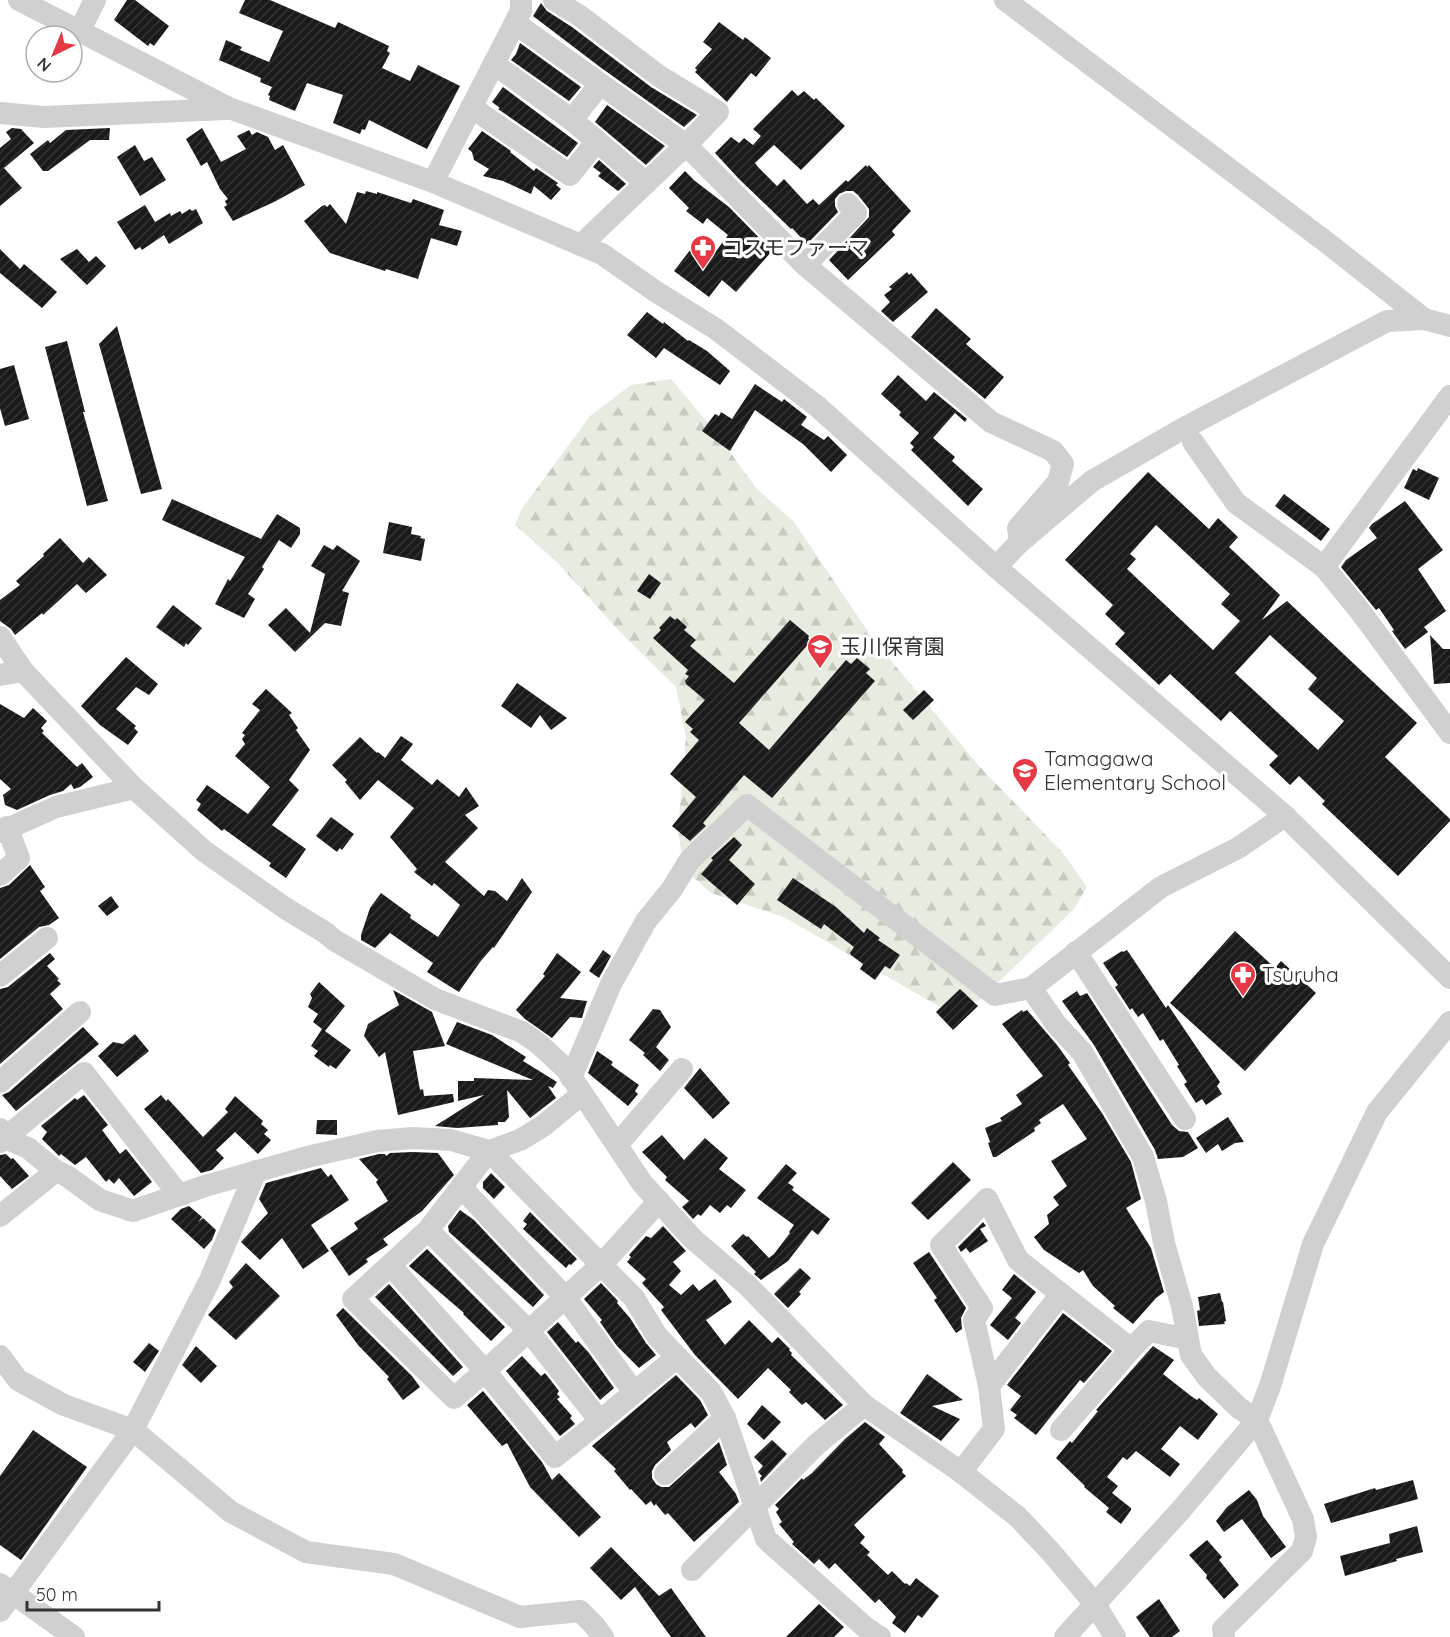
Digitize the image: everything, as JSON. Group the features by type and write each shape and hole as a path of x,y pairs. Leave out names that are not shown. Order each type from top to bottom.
{"street":[{"path":"19,0 64,24"},
{"path":"83,24 95,0"},
{"path":"433,182 521,11 521,0"},
{"path":"554,0 580,16 659,76 718,112 581,245"},
{"path":"1005,0 1330,245 1424,319"},
{"path":"515,23 686,145 805,265 991,422 1053,451 1062,464 1058,482 1018,528 1020,542"},
{"path":"84,35 229,108 433,182 602,254 654,291 716,329 818,407 996,567 1285,816 1450,978"},
{"path":"494,64 572,120 646,183"},
{"path":"572,120 600,84"},
{"path":"471,107 570,176 597,141"},
{"path":"0,113 44,117 229,108"},
{"path":"805,265 856,213 848,204"},
{"path":"996,567 1020,542 1092,481 1184,428 1387,321 1424,319 1450,326"},
{"path":"1324,567 1450,396"},
{"path":"1192,442 1236,504 1324,567 1360,611 1450,733"},
{"path":"0,637 23,671 134,788 204,851 334,940 435,999 522,1032 539,1044 566,1069 642,1182 693,1239 748,1286 864,1404 962,1472 1017,1518 1050,1551 1095,1604 1115,1637"},
{"path":"0,675 23,671"},
{"path":"0,875 19,858 3,830 56,807 134,788"},
{"path":"659,1201 602,1264 453,1398 353,1299 428,1230 489,1151 520,1140 543,1125 576,1086 611,984 646,921 672,889 688,861 747,805 995,995 1031,988 1161,888 1238,848 1285,816"},
{"path":"0,976 47,939"},
{"path":"1076,952 1185,1119"},
{"path":"1031,988 1056,1024 1082,1052 1143,1156 1182,1306 1191,1355 1207,1377 1239,1408 1257,1420 1303,1519 1306,1537 1302,1551 1223,1629 1224,1637"},
{"path":"0,1082 80,1012"},
{"path":"1065,1637 1180,1512 1257,1420 1270,1386 1313,1244 1377,1112 1450,1022"},
{"path":"617,1145 682,1069"},
{"path":"179,1195 84,1073 2,1137 28,1148 56,1171 67,1176 100,1200 133,1211 307,1156 377,1141 413,1138 452,1140 489,1151 634,1298 657,1336 711,1392 725,1418 766,1539 866,1628 880,1637"},
{"path":"0,1216 56,1171"},
{"path":"74,1637 4,1596 133,1430 210,1280 255,1171"},
{"path":"461,1187 565,1297 634,1392"},
{"path":"962,1472 994,1429 989,1386 974,1320 982,1308 941,1245 987,1199 1018,1260 1131,1349"},
{"path":"428,1230 528,1330 600,1421"},
{"path":"390,1265 485,1371 555,1457 677,1358"},
{"path":"989,1386 1061,1294"},
{"path":"1061,1430 1149,1330 1188,1339"},
{"path":"0,1356 18,1380 64,1405 133,1430 231,1512 306,1552 394,1564 520,1617 580,1611 603,1637"},
{"path":"692,1570 816,1445 864,1404"},
{"path":"665,1474 725,1418"}],"green space":[{"path":"671,379 717,434 756,488 794,522 873,639 978,765 1063,853 1087,887 1074,909 979,1001 940,1007 784,917 711,893 684,869 678,830 686,737 676,687 618,630 557,562 515,525 521,510 590,416 631,385"}],"building":[{"path":"127,0 135,0 169,26 154,46 150,43 148,46 114,20"},
{"path":"245,0 270,0 335,28 338,22 389,46 387,51 390,53 382,68 410,81 418,65 460,86 427,149 369,120 365,130 362,129 360,134 333,123 343,95 307,83 295,111 269,100 268,95 272,87 260,82 261,78 219,60 226,40 242,47 240,50 269,62 283,31 239,13"},
{"path":"541,3 547,11 572,27 651,87 697,115 684,127 600,67 533,16"},
{"path":"719,22 743,40 745,37 771,58 756,77 751,73 727,102 695,72 697,70 695,68 712,49 703,42"},
{"path":"520,43 581,87 569,101 511,60"},
{"path":"503,87 578,143 567,157 498,109 500,108 492,102"},
{"path":"792,90 798,96 804,91 814,100 816,98 845,126 801,170 774,145 755,163 758,167 777,186 784,179 807,204 813,199 819,205 846,180 848,182 866,165 867,167 869,165 911,211 892,231 895,235 848,280 829,260 869,217 869,209 858,195 853,191 839,194 835,199 838,212 807,244 715,153 731,137 739,143 744,138 753,145 761,136 753,129"},
{"path":"607,105 665,146 646,165 595,122"},
{"path":"12,128 21,129 34,143 4,168 22,188 0,206 0,148 11,139 6,132"},
{"path":"110,128 109,140 90,140 48,171 43,171 30,154 48,140 50,143 66,130"},
{"path":"202,128 221,162 246,149 237,136 249,130 252,135 257,132 268,137 275,150 283,145 305,185 233,221 224,207 228,199 220,189 207,162 201,166 186,139"},
{"path":"482,131 511,151 534,171 536,168 558,183 556,185 561,189 551,200 534,186 531,194 503,181 483,176 489,169 474,160 472,152 468,149"},
{"path":"135,145 144,161 152,157 166,180 140,196 117,157"},
{"path":"599,160 626,184 618,191 598,176 601,173 593,167"},
{"path":"685,171 729,207 772,251 736,292 722,280 709,297 674,271 694,245 711,258 728,235 707,218 703,224 686,211 689,208 669,188"},
{"path":"366,191 377,194 377,192 411,203 413,199 444,210 439,225 462,231 457,246 431,238 418,279 330,253 304,221 322,206 327,207 330,204 346,224 357,192 365,194"},
{"path":"145,205 155,222 170,213 171,216 180,211 182,214 190,209 192,211 196,209 203,223 169,244 164,235 142,250 140,247 135,250 117,222"},
{"path":"0,249 20,269 24,264 57,292 42,308 0,273"},
{"path":"77,249 89,262 96,256 106,266 87,285 60,259"},
{"path":"907,272 909,275 911,273 928,292 893,322 881,311 890,302 884,295 892,289 889,287"},
{"path":"936,308 971,339 966,344 1004,377 985,399 911,337"},
{"path":"647,312 688,341 707,351 730,371 720,385 664,348 656,358 627,335"},
{"path":"117,326 162,489 141,494 99,344"},
{"path":"67,341 85,412 83,412 108,501 87,506 45,347"},
{"path":"14,365 29,419 5,426 0,408 0,369"},
{"path":"898,375 926,401 934,392 967,419 965,422 955,413 933,438 955,457 952,461 983,489 968,506 911,450 914,447 910,443 919,433 881,394"},
{"path":"755,384 782,402 784,399 807,417 801,425 824,440 828,436 847,455 831,472 803,444 755,410 730,451 702,431 715,414 719,416 721,412 732,419"},
{"path":"1418,468 1439,478 1429,500 1404,488 1413,469 1417,471"},
{"path":"1148,472 1209,529 1218,518 1238,537 1229,547 1280,595 1262,620 1287,601 1417,723 1385,757 1450,821 1398,876 1322,804 1325,801 1299,776 1290,785 1269,765 1278,756 1230,711 1221,721 1170,674 1159,685 1115,644 1125,633 1105,614 1113,605 1065,560","holes":["1156,525 1230,594 1221,604 1240,621 1213,650 1127,569 1136,559 1130,554","1270,635 1317,678 1308,689 1344,721 1318,750 1235,673"]},
{"path":"1284,494 1330,529 1321,541 1275,506"},
{"path":"172,499 261,539 277,514 300,528 300,534 291,548 279,540 262,567 264,569 248,594 255,599 244,618 215,604 228,579 230,581 245,557 162,520"},
{"path":"1405,501 1443,550 1418,569 1446,611 1424,627 1428,632 1405,649 1379,608 1376,610 1341,567 1346,560 1377,538 1369,528 1372,524"},
{"path":"389,522 412,527 411,534 425,539 421,561 383,553"},
{"path":"60,538 83,563 89,557 107,575 86,593 77,584 43,615 42,613 15,635 0,621 0,600 20,585 16,581"},
{"path":"324,545 333,550 337,545 360,561 342,591 349,593 341,626 325,623 295,652 268,625 286,608 310,633 325,574 311,566"},
{"path":"649,574 661,583 650,599 637,591"},
{"path":"173,605 202,628 184,647 156,627"},
{"path":"670,616 675,620 677,618 687,627 684,630 696,640 690,646 734,683 790,620 809,636 811,641 739,723 769,750 846,660 851,664 857,658 870,669 866,673 875,681 772,798 744,775 703,823 706,826 690,841 672,826 696,797 670,774 699,740 690,732 693,729 685,722 705,700 686,684 685,681 689,676 685,674 688,670 653,638"},
{"path":"1430,635 1443,649 1450,649 1450,683 1434,684"},
{"path":"126,657 158,684 149,695 136,687 116,709 136,726 134,728 138,732 128,745 100,725 81,706"},
{"path":"517,683 567,718 551,730 540,715 531,728 501,706"},
{"path":"266,689 292,713 289,715 298,728 296,730 310,750 289,780 299,790 272,825 306,849 286,878 269,866 271,863 224,829 222,831 197,810 201,804 196,800 207,785 248,814 270,787 235,756 245,744 242,739 245,735 242,733 260,710 252,704"},
{"path":"924,690 934,700 913,720 903,710"},
{"path":"0,704 24,718 33,708 47,721 41,728 44,731 42,733 77,767 82,763 93,777 80,787 74,789 71,784 63,791 17,810 5,805 3,795 11,789 0,779"},
{"path":"401,736 413,744 401,760 432,785 437,779 459,797 466,787 479,806 465,815 478,828 445,862 484,896 488,890 495,891 507,901 522,878 532,892 494,948 480,962 459,992 427,972 433,963 390,933 375,948 361,940 370,908 381,893 411,915 410,918 438,937 460,905 434,883 432,886 414,872 417,869 390,837 414,808 378,780 360,800 345,782 347,780 332,765 360,737 385,758"},
{"path":"331,817 354,834 342,850 340,848 337,852 316,836"},
{"path":"734,837 742,845 729,860 755,884 737,905 701,874 713,860 711,858"},
{"path":"30,865 45,887 40,891 59,918 49,925 39,927 0,959 0,888 9,885"},
{"path":"793,878 836,907 864,933 867,928 880,938 878,940 900,955 890,969 885,966 875,980 860,969 863,964 851,955 854,947 824,924 821,929 777,900"},
{"path":"111,896 119,907 107,916 98,906"},
{"name":"Tsuruha","path":"1235,931 1275,968 1281,961 1316,993 1245,1071 1170,1003"},
{"path":"603,950 611,956 599,978 589,971"},
{"path":"1127,950 1166,1008 1168,1005 1220,1082 1217,1086 1222,1094 1206,1105 1202,1099 1196,1103 1184,1084 1187,1082 1177,1066 1179,1065 1163,1039 1160,1041 1143,1013 1138,1017 1132,1008 1130,1010 1115,987 1118,985 1103,963"},
{"path":"50,953 55,959 47,966 61,984 50,994 63,1009 0,1064 0,989 8,987"},
{"path":"557,953 581,972 560,998 587,1001 582,1018 570,1017 552,1038 516,1010 545,976 543,974"},
{"path":"319,982 345,1006 325,1031 351,1050 336,1069 330,1065 329,1067 314,1056 318,1051 311,1046 322,1029 313,1022 318,1014 308,1007 312,998 310,994"},
{"path":"960,989 978,1006 953,1030 936,1012"},
{"path":"393,990 432,1012 445,1046 413,1051 420,1090 423,1089 424,1096 453,1094 454,1102 398,1115 385,1052 379,1057 364,1036 368,1024 399,1005"},
{"path":"1077,991 1080,996 1087,993 1172,1125 1179,1131 1188,1132 1198,1148 1183,1157 1158,1159 1094,1045 1062,1001"},
{"path":"653,1009 660,1010 671,1027 656,1047 669,1060 660,1071 643,1055 645,1053 629,1040"},
{"path":"1022,1010 1023,1012 1027,1010 1070,1063 1068,1065 1102,1113 1131,1162 1141,1199 1126,1208 1151,1248 1164,1292 1133,1324 1113,1308 1115,1306 1093,1286 1083,1270 1079,1273 1044,1250 1034,1237 1049,1224 1047,1215 1059,1205 1053,1197 1067,1186 1051,1161 1087,1139 1063,1104 1039,1120 1041,1123 1034,1128 1035,1131 996,1157 993,1157 988,1143 990,1142 985,1128 1002,1121 1000,1118 1022,1104 1016,1095 1043,1076 1002,1024"},
{"path":"457,1022 492,1035 526,1057 523,1061 557,1082 553,1088 548,1086 556,1098 530,1118 507,1090 509,1117 505,1122 498,1122 498,1125 457,1128 435,1126 484,1095 458,1101 458,1081 474,1081 474,1078 533,1080 446,1044"},
{"path":"83,1027 99,1044 16,1111 2,1095 9,1092"},
{"path":"135,1034 149,1051 117,1077 98,1056 113,1042 123,1044"},
{"path":"597,1051 613,1062 611,1065 639,1085 635,1091 638,1094 628,1106 588,1073"},
{"path":"700,1068 730,1103 713,1119 684,1088"},
{"path":"84,1095 108,1125 102,1130 120,1154 126,1149 152,1182 134,1196 119,1178 114,1184 109,1179 106,1182 86,1157 75,1165 61,1154 59,1156 42,1139 47,1132 41,1126 75,1098 77,1100"},
{"path":"161,1095 166,1101 168,1099 203,1137 228,1112 225,1109 235,1096 263,1121 261,1124 268,1130 264,1134 271,1140 258,1154 235,1132 216,1150 224,1158 212,1170 201,1173 144,1109"},
{"path":"1228,1117 1244,1142 1235,1143 1222,1151 1218,1144 1206,1153 1196,1138"},
{"path":"317,1120 337,1120 337,1135 316,1134"},
{"path":"662,1135 684,1160 705,1138 728,1158 719,1169 746,1190 731,1208 727,1205 720,1213 710,1205 701,1216 698,1214 693,1219 682,1207 689,1201 665,1180 667,1177 642,1152"},
{"path":"390,1153 438,1153 454,1175 422,1211 383,1239 388,1245 366,1259 368,1262 349,1276 330,1248 358,1229 354,1223 388,1201 376,1182 378,1180 359,1159 379,1154 386,1156"},
{"path":"6,1154 11,1159 13,1158 29,1176 12,1189 0,1176 0,1155"},
{"path":"953,1162 971,1180 928,1220 911,1203"},
{"path":"786,1164 797,1173 788,1183 794,1187 792,1190 830,1219 818,1235 812,1230 788,1261 761,1280 731,1246 743,1234 748,1236 769,1258 790,1233 794,1225 757,1198"},
{"path":"321,1168 328,1177 331,1174 349,1200 311,1225 329,1251 303,1269 282,1238 260,1260 241,1242 268,1213 259,1199 266,1183"},
{"path":"491,1173 505,1187 494,1199 483,1188 483,1182"},
{"path":"189,1206 202,1217 198,1222 203,1218 216,1230 212,1240 204,1249 171,1219 181,1209"},
{"path":"460,1210 474,1220 544,1295 533,1307 449,1232 448,1226"},
{"path":"530,1212 577,1259 571,1265 569,1264 566,1268 523,1229 527,1224 523,1221"},
{"path":"983,1222 986,1226 980,1229 988,1241 970,1253 966,1248 961,1252 958,1247"},
{"path":"663,1226 686,1251 673,1262 681,1271 669,1285 681,1295 693,1284 699,1291 715,1279 732,1302 706,1320 725,1345 749,1320 772,1343 778,1337 790,1349 791,1355 843,1405 825,1420 806,1402 802,1405 789,1392 791,1390 768,1368 738,1399 695,1355 661,1310 664,1307 642,1283 646,1279 627,1262 631,1257 629,1255 646,1236 651,1238"},
{"path":"427,1249 505,1327 491,1341 464,1313 409,1266"},
{"path":"929,1252 966,1308 961,1318 962,1329 956,1333 934,1300 937,1298 913,1263"},
{"path":"246,1263 280,1296 236,1340 208,1315 233,1287 229,1282"},
{"path":"800,1268 811,1278 788,1308 774,1294"},
{"path":"1014,1274 1036,1292 1015,1318 1021,1323 1008,1340 990,1325 1012,1298 1002,1290"},
{"path":"601,1283 618,1301 617,1303 656,1355 639,1368 617,1346 600,1322 602,1320 584,1299"},
{"path":"389,1284 463,1367 453,1376 375,1297"},
{"path":"1220,1293 1225,1324 1199,1326 1198,1297"},
{"path":"343,1308 412,1376 420,1387 403,1400 387,1379 389,1377 358,1345 336,1315"},
{"path":"1063,1313 1112,1351 1084,1383 1080,1380 1036,1435 1014,1418 1017,1415 1010,1410 1021,1396 1007,1385"},
{"path":"558,1322 576,1343 578,1341 589,1353 614,1388 600,1400 547,1332"},
{"path":"149,1343 159,1351 145,1372 133,1362"},
{"path":"196,1346 217,1366 201,1383 182,1365"},
{"path":"1153,1346 1174,1360 1163,1374 1218,1414 1198,1440 1180,1426 1161,1449 1180,1464 1170,1477 1136,1451 1127,1460 1123,1457 1107,1477 1118,1486 1112,1493 1131,1508 1121,1524 1106,1512 1109,1508 1084,1487 1056,1458 1070,1441 1072,1443 1098,1411 1096,1410"},
{"path":"522,1356 541,1376 545,1373 559,1391 557,1394 560,1397 557,1399 572,1416 570,1418 575,1424 560,1436 506,1371"},
{"path":"927,1374 963,1400 932,1406 960,1419 941,1441 900,1413"},
{"path":"676,1375 700,1400 708,1415 695,1428 691,1423 667,1442 671,1450 655,1465 652,1478 661,1487 669,1487 719,1442 727,1465 719,1472 736,1494 739,1502 694,1542 668,1513 665,1515 651,1501 646,1505 630,1490 614,1471 616,1469 592,1446"},
{"path":"483,1391 542,1462 552,1480 559,1473 601,1517 579,1537 530,1487 507,1443 502,1446 467,1405"},
{"path":"762,1405 781,1422 764,1440 747,1424"},
{"path":"865,1422 885,1437 879,1444 906,1476 854,1525 865,1537 860,1543 870,1552 867,1555 888,1575 892,1571 910,1586 916,1578 939,1596 922,1618 918,1615 905,1633 892,1623 896,1617 879,1599 875,1603 835,1563 829,1569 819,1559 814,1564 792,1544 794,1542 779,1524 782,1522 776,1512 779,1509 775,1505"},
{"path":"33,1430 87,1467 21,1560 0,1545 0,1476"},
{"path":"772,1440 787,1454 761,1482 762,1476 758,1472 763,1466 754,1457"},
{"path":"1413,1480 1418,1499 1331,1523 1324,1504 1375,1488 1376,1490"},
{"path":"1249,1490 1257,1500 1263,1516 1286,1547 1271,1558 1242,1519 1224,1532 1216,1521 1227,1507"},
{"path":"1417,1526 1423,1552 1345,1576 1340,1556 1390,1543 1389,1534"},
{"path":"1207,1540 1222,1557 1219,1560 1239,1585 1224,1599 1189,1555"},
{"path":"611,1547 659,1596 671,1588 706,1637 671,1637 635,1587 621,1600 590,1568"},
{"path":"1159,1599 1180,1631 1172,1637 1150,1637 1136,1617"},
{"path":"819,1604 844,1627 834,1637 786,1637"}],"place":[{"name":"コスモファーマ","path":"703,271"},
{"name":"玉川保育園","path":"820,670"},
{"name":"Tamagawa Elementary School","path":"1025,794"},
{"name":"Tsuruha","path":"1243,998"}]}
